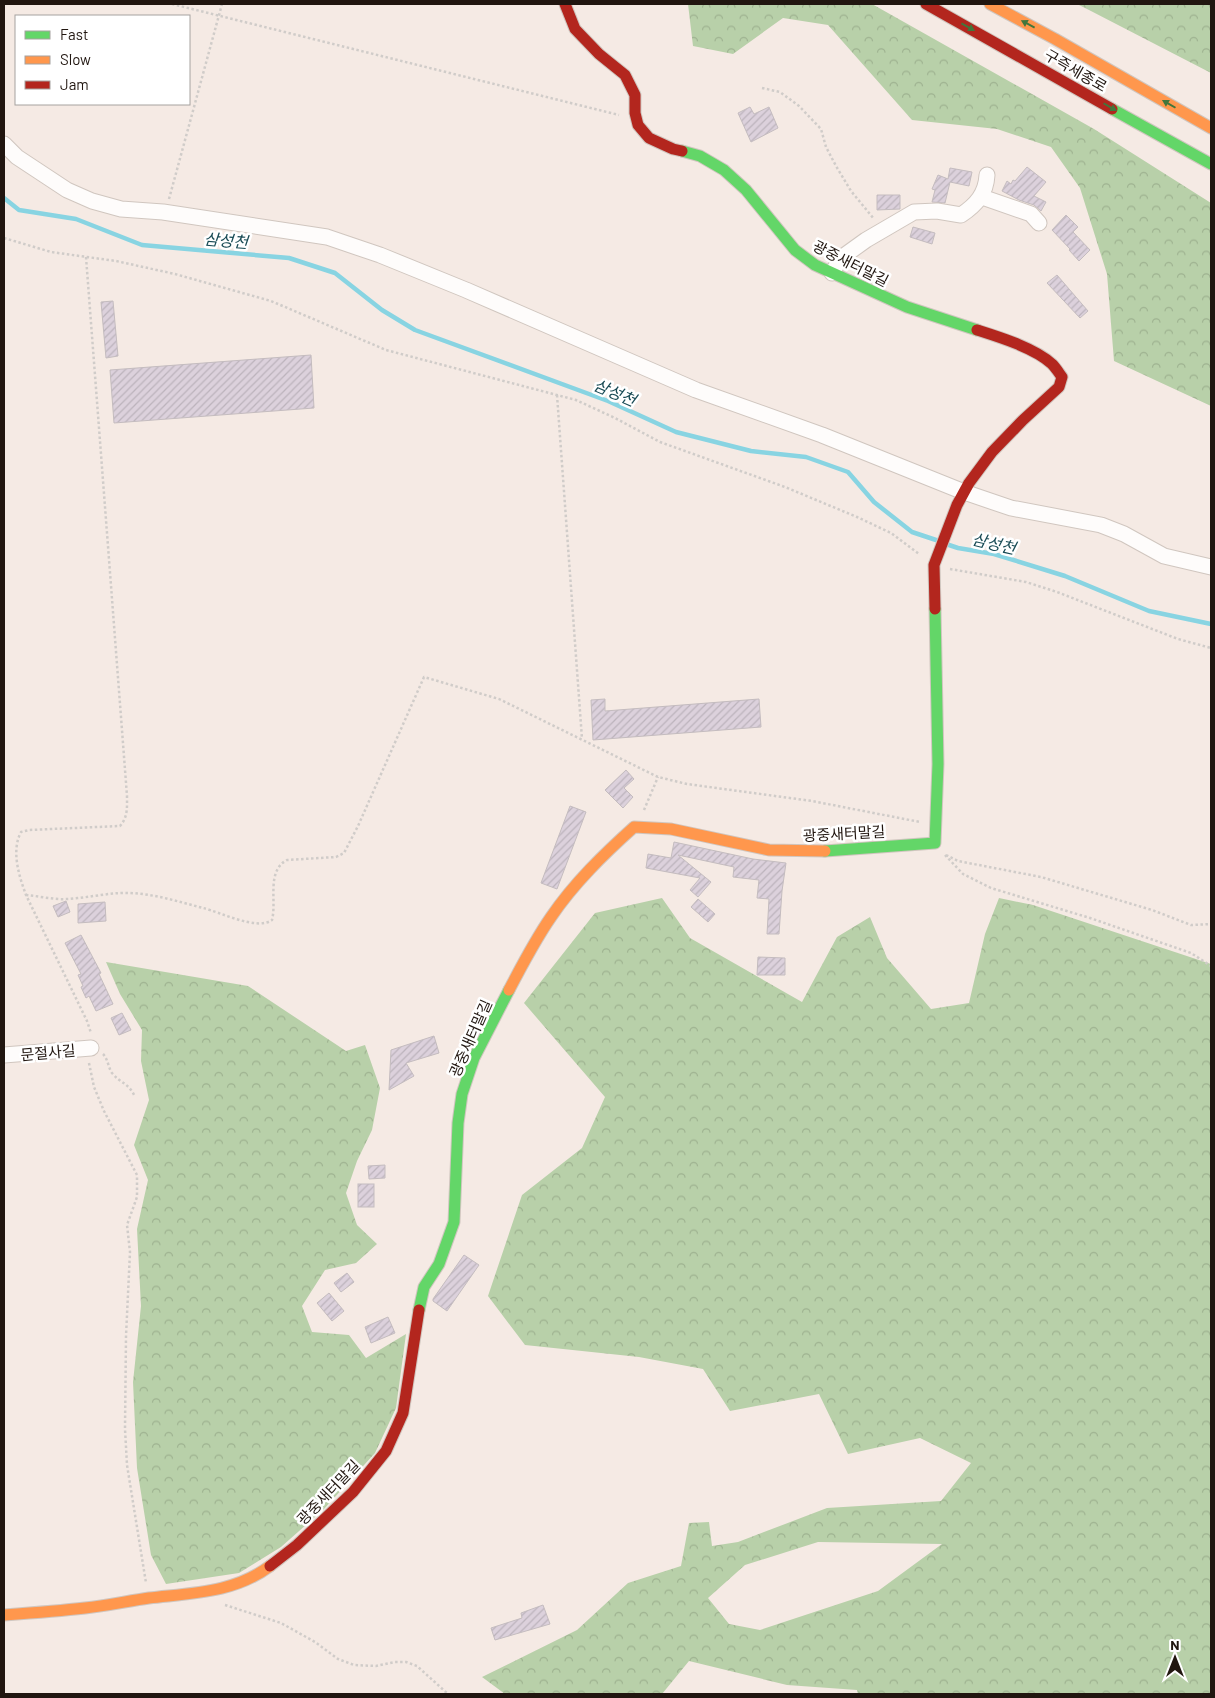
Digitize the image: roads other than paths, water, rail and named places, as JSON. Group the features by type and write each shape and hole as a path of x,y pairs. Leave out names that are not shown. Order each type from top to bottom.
{"main road":[{"name":"광중새터말길","path":"4,1615 86,1608 149,1598 192,1594 229,1587 260,1573 297,1545 353,1492 386,1451 403,1413 418,1313 424,1287 439,1264 454,1222 458,1123 462,1094 474,1058 526,957 551,917 578,882 634,827 658,827 678,830 729,842 781,851 836,850 935,843 938,764 934,565 960,498 992,452 1059,387 1062,377 1052,364 1031,351 1014,343 907,307 815,265 795,250 746,190 724,170 700,156 673,150 649,138 638,125 635,113 635,95 625,75 575,29 565,4"},
{"name":"구즉세종로","path":"926,4 1211,164"},
{"name":"구즉세종로","path":"990,4 1056,39 1211,128"}],"street":[{"path":"4,144 17,157 67,190 92,201 121,208 164,212 327,237 380,255 466,290 696,390 822,435 960,498 1101,525 1124,534 1164,556 1211,567"},
{"path":"832,273 841,258 885,228 902,221 914,212 937,211 961,215 971,209 982,197 987,183 987,175"},
{"path":"982,197 1031,214 1039,223"},
{"name":"문절사길","path":"4,1056 92,1045"}],"waterway":[{"name":"삼성천","path":"4,198 19,210 76,219 142,245 289,258 335,273 382,310 415,330 608,401 676,432 751,451 806,457 848,472 874,502 912,532 936,540"},
{"name":"삼성천","path":"946,544 994,554 1065,576 1149,611 1211,624"}]}
